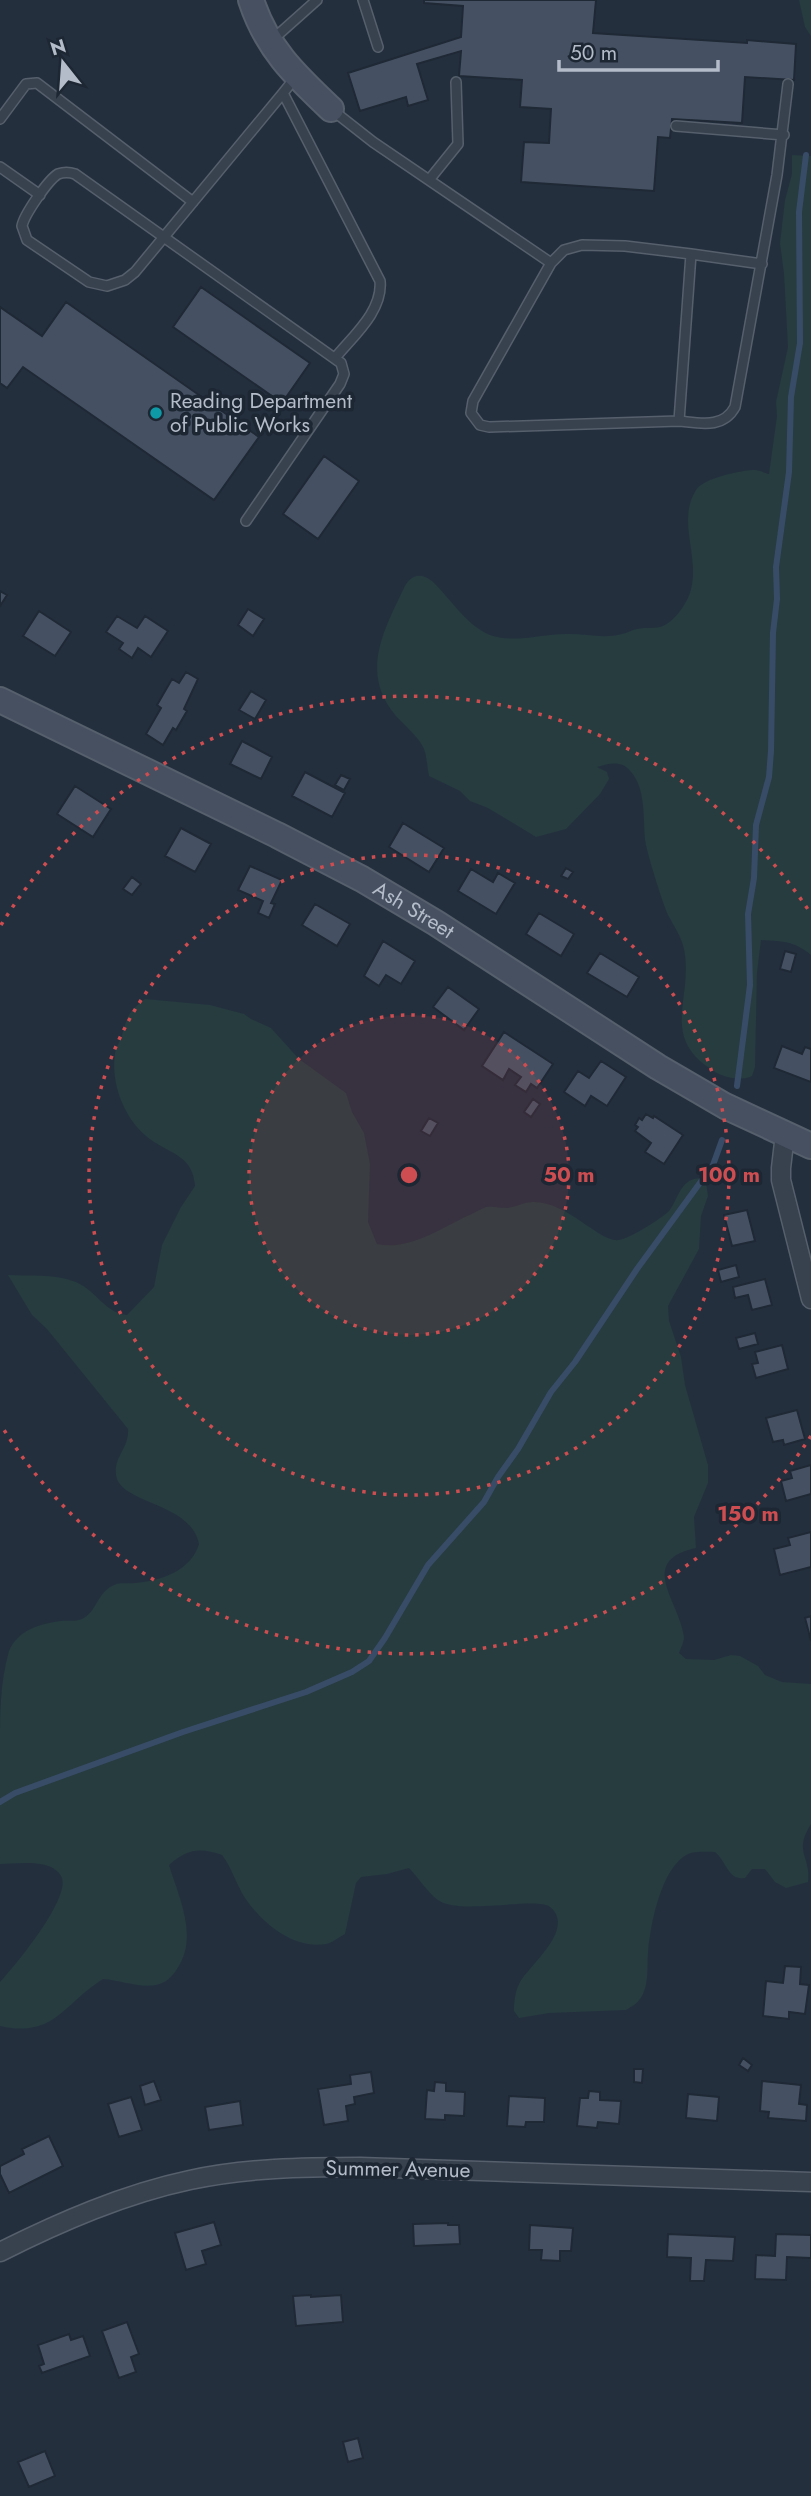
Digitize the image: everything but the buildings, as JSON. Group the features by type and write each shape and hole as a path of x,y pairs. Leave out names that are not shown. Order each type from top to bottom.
{"street":[{"path":"251,0 290,85 331,109"},
{"name":"Ash Street","path":"0,700 265,828 362,879 446,929 658,1067 725,1106 811,1146"},
{"path":"785,1134 781,1180 811,1299"},
{"name":"Summer Avenue","path":"0,2252 129,2196 214,2175 280,2169 360,2167 811,2182"}],"lane":[{"path":"270,42 317,0"},
{"path":"363,0 378,47"},
{"path":"429,180 457,144 456,82"},
{"path":"0,119 26,84 37,83 193,202"},
{"path":"762,264 625,246 582,245 564,250 551,263 473,401 471,410 475,421 489,427 719,422 727,418 735,407 762,264 784,135 788,84"},
{"path":"246,521 342,381 342,367 335,358 165,236 75,174 66,172 56,176 22,223 25,237 83,279 94,285 107,286 125,281 165,236 290,85 380,281 379,298 375,308 335,358"},
{"path":"331,109 373,142 551,263"},
{"path":"676,126 784,135"},
{"path":"0,167 40,195"},
{"path":"679,421 691,254"}],"green space":[{"path":"799,0 811,0 811,36 805,27"},
{"path":"792,155 811,156 811,955 793,944 761,940 757,973 755,1067 752,1076 739,1079 717,1073 699,1060 688,1046 683,1032 686,968 684,949 668,915 651,865 645,839 641,795 631,772 620,764 597,767 607,772 609,779 600,794 566,829 536,837 488,808 470,801 460,791 429,776 424,749 385,700 377,669 378,653 388,622 405,585 415,576 423,576 432,581 473,625 500,638 624,634 637,629 663,626 678,614 688,598 692,584 688,516 696,490 714,478 732,473 755,470 769,474 777,416 776,402 788,347 780,243 785,200 792,174"},
{"path":"145,999 210,1005 244,1014 271,1028 299,1059 346,1093 352,1112 364,1133 370,1164 368,1222 377,1244 412,1242 486,1207 507,1208 533,1202 558,1208 602,1235 619,1240 653,1223 669,1211 688,1182 700,1178 706,1182 708,1196 701,1216 699,1249 668,1306 669,1321 681,1357 685,1385 708,1465 708,1483 694,1517 696,1548 678,1554 668,1562 666,1584 684,1637 679,1653 686,1659 714,1660 731,1655 740,1656 758,1666 765,1675 782,1682 811,1684 811,1824 803,1842 808,1882 786,1888 775,1882 765,1869 752,1869 745,1878 739,1878 731,1874 715,1852 688,1854 671,1871 664,1884 651,1928 644,1991 637,2002 626,2010 549,2013 519,2018 514,2011 518,1987 548,1947 558,1926 557,1916 550,1907 542,1904 449,1904 434,1897 409,1868 361,1877 356,1883 345,1934 328,1943 314,1945 290,1938 269,1925 245,1898 222,1855 200,1850 188,1853 169,1865 182,1904 187,1931 183,1957 168,1979 149,1986 103,1979 46,2023 19,2028 0,2026 0,1982 51,1914 62,1886 61,1876 56,1870 42,1864 0,1864 0,1710 9,1651 18,1638 30,1629 87,1616 104,1592 114,1585 154,1580 182,1568 199,1544 193,1530 183,1520 120,1485 116,1468 128,1429 47,1329 32,1315 8,1275 50,1276 73,1281 81,1284 112,1310 127,1315 154,1287 162,1245 195,1186 187,1163 154,1142 135,1125 118,1090 115,1051 128,1016"}],"waterway":[{"path":"737,1086 750,985 748,914 754,878 756,825 769,777 771,751 776,567 789,472 791,397 800,343 799,212 806,155"},
{"path":"0,1802 15,1793 183,1732 306,1692 352,1672 369,1661 428,1565 484,1502 551,1392 575,1362 637,1269 713,1165 722,1140"}],"place":[{"name":"Reading Department of Public Works","path":"156,413"}]}
